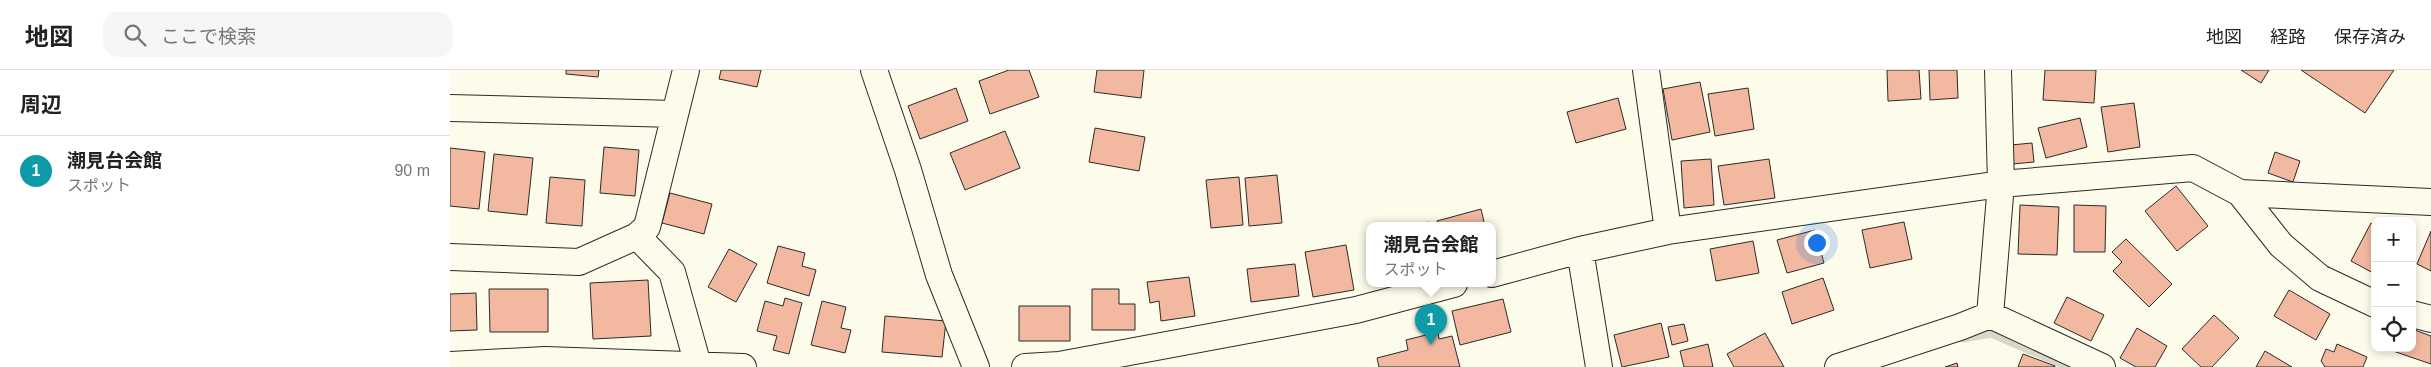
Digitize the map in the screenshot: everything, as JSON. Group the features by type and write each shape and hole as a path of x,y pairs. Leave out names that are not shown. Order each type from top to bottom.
{"street":[{"path":"450,258 579,262 637,236 647,228 686,70"},
{"path":"874,70 908,170 939,275 976,367"},
{"path":"1646,70 1668,231"},
{"path":"1990,315 2001,184 1998,70"},
{"path":"450,108 675,114"},
{"path":"1496,273 1580,250 1668,231 2001,184 2193,168 2240,192 2431,202"},
{"path":"2240,192 2281,245 2320,278 2371,302"},
{"path":"637,236 672,272 698,365"},
{"path":"1580,250 1599,367"},
{"path":"1024,367 1059,365 1356,310 1443,287"},
{"path":"1838,367 1889,359 1990,315 2102,367"},
{"path":"2416,315 2431,319"},
{"path":"450,364 545,360 743,367"}],"building":[{"path":"566,70 599,70 598,77 566,74"},
{"path":"721,70 761,70 757,87 719,79"},
{"path":"1009,70 1029,70 1039,97 990,114 979,81"},
{"path":"1097,70 1144,70 1141,98 1094,92"},
{"path":"1887,70 1919,70 1921,99 1888,101"},
{"path":"1929,70 1957,70 1958,98 1930,100"},
{"path":"2045,70 2096,70 2094,103 2043,100"},
{"path":"2241,70 2269,70 2261,83"},
{"path":"2301,70 2394,70 2365,113"},
{"path":"1700,82 1710,132 1672,140 1663,89"},
{"path":"956,88 968,121 920,139 908,106"},
{"path":"1748,88 1754,129 1715,136 1708,94"},
{"path":"1618,98 1626,129 1576,143 1567,112"},
{"path":"2134,103 2140,147 2108,152 2101,107"},
{"path":"2080,118 2087,147 2046,158 2038,128"},
{"path":"1095,128 1145,137 1139,171 1089,162"},
{"path":"1005,131 1020,168 965,190 950,153"},
{"path":"2032,143 2034,162 2013,164 2011,145"},
{"path":"604,147 639,150 635,196 600,193"},
{"path":"450,148 485,152 479,209 450,206"},
{"path":"2275,152 2300,161 2293,182 2268,173"},
{"path":"494,154 533,158 527,215 488,211"},
{"path":"1711,159 1714,205 1684,208 1681,161"},
{"path":"1769,159 1775,198 1724,205 1718,166"},
{"path":"1277,175 1282,223 1249,226 1245,178"},
{"path":"550,177 585,180 582,226 546,223"},
{"path":"1239,177 1243,225 1211,228 1206,180"},
{"path":"2176,186 2208,226 2177,251 2145,211"},
{"path":"670,193 712,204 704,234 662,223"},
{"path":"2020,205 2059,207 2057,255 2018,254"},
{"path":"2074,205 2106,206 2105,252 2074,252"},
{"path":"1481,209 1484,222 1437,222"},
{"path":"1904,222 1912,259 1870,268 1862,230"},
{"path":"2371,223 2371,272 2351,261"},
{"path":"1815,230 1824,263 1787,273 1777,240"},
{"path":"2431,231 2431,271 2417,264"},
{"path":"2126,239 2172,284 2149,307 2113,271 2122,262 2112,252"},
{"path":"1753,241 1759,273 1716,281 1710,249"},
{"path":"1346,245 1354,290 1313,297 1305,252"},
{"path":"778,246 805,253 802,266 816,270 809,296 767,283"},
{"path":"729,249 757,264 736,302 708,287"},
{"path":"1295,264 1299,296 1251,302 1247,269"},
{"path":"1189,277 1195,316 1161,321 1159,301 1150,303 1147,282"},
{"path":"1823,278 1834,310 1792,324 1782,292"},
{"path":"648,280 651,336 593,339 590,283"},
{"path":"489,289 548,289 548,332 490,332"},
{"path":"1092,289 1119,289 1119,304 1135,304 1135,330 1092,330"},
{"path":"2289,290 2330,314 2316,340 2274,316"},
{"path":"476,293 477,330 450,331 450,294"},
{"path":"2067,297 2104,315 2091,341 2054,323"},
{"path":"785,298 802,303 789,354 773,350 777,336 757,331 765,301 783,306"},
{"path":"1503,299 1511,332 1460,345 1452,311"},
{"path":"822,301 846,307 841,328 851,330 845,353 811,345"},
{"path":"1019,306 1070,306 1070,341 1019,341"},
{"path":"2214,315 2239,338 2212,367 2201,367 2182,349"},
{"path":"885,316 946,321 942,357 882,352"},
{"path":"1661,323 1669,357 1622,367 1614,335"},
{"path":"1684,324 1688,341 1672,345 1668,327"},
{"path":"2137,328 2167,346 2155,367 2136,367 2120,358"},
{"path":"2416,330 2431,336 2431,364 2396,352 2416,352"},
{"path":"1438,332 1439,339 1452,336 1460,367 1379,367 1377,358 1408,350 1406,340"},
{"path":"1765,333 1784,367 1734,367 1727,354"},
{"path":"1708,344 1713,367 1684,367 1680,351"},
{"path":"2337,344 2367,357 2363,367 2325,367 2321,361 2326,349 2334,352"},
{"path":"2265,351 2292,367 2256,367"},
{"path":"2023,354 2055,366 2055,367 2018,367"},
{"path":"1957,363 1958,367 1945,367"}],"waterway":[{"path":"1963,338 1991,333 2070,367"}],"place":[{"name":"潮見台会館","path":"1431,345"}]}
